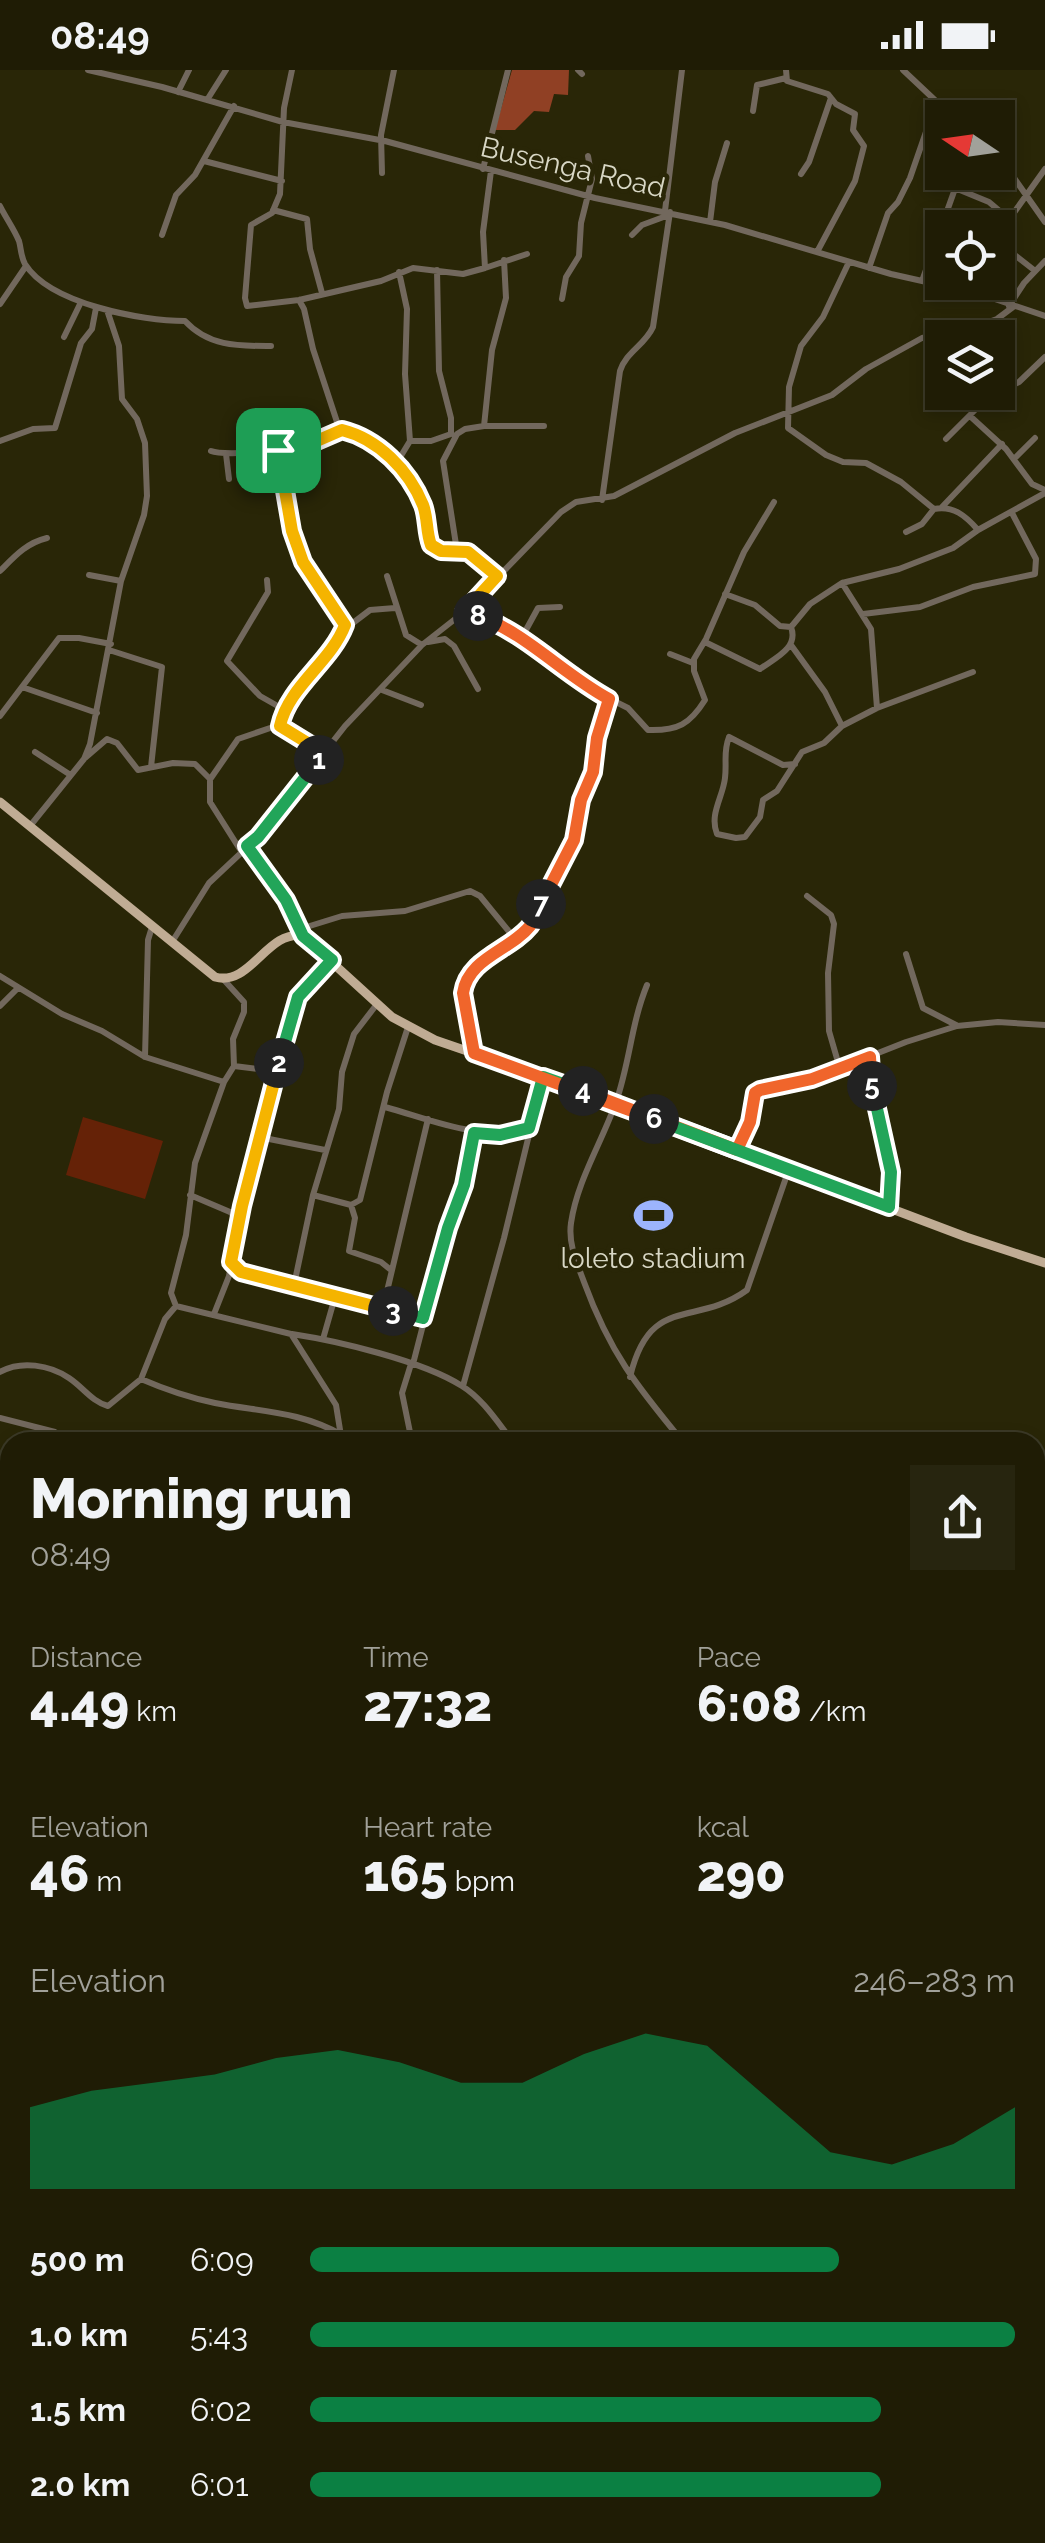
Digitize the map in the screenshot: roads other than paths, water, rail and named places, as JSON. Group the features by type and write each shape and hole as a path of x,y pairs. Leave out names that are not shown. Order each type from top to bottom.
{"main road":[{"path":"0,802 215,977 235,977 284,937 302,932 377,1004 408,1027 1045,1264"}],"street":[{"name":"Busenga Road","path":"88,70 283,122 382,141 587,196 710,222 925,282"},
{"path":"178,92 189,70"},
{"path":"207,100 226,70"},
{"path":"273,210 282,181 283,122 292,70"},
{"path":"382,173 382,141 394,70"},
{"path":"485,268 487,170 508,70"},
{"path":"602,500 620,371 628,354 653,327 682,70"},
{"path":"902,70 933,100"},
{"path":"753,112 758,85 786,74 789,83 831,97 855,114 853,130 864,146 855,182 817,252"},
{"path":"802,174 831,97"},
{"path":"162,235 176,195 204,162 234,106"},
{"path":"868,268 888,213 910,178 925,135"},
{"path":"710,222 715,182 727,143"},
{"path":"562,300 566,276 579,256 581,223 592,178 588,156"},
{"path":"204,162 282,181"},
{"path":"1015,211 1045,169"},
{"path":"1015,179 1045,222"},
{"path":"922,281 954,190"},
{"path":"960,190 998,210"},
{"path":"0,206 20,244 26,266 81,302 162,321 182,320 222,345 271,346"},
{"path":"322,293 307,220 273,210 253,220 245,304 264,306 299,300 421,267 463,274 527,254"},
{"path":"632,235 642,225 668,213"},
{"path":"1015,254 1034,270"},
{"path":"484,426 492,350 506,298 504,260"},
{"path":"172,942 209,883 258,837 345,726 561,512 576,502 602,500 735,432 832,396 866,368 884,362 922,338 996,319 1011,307 1034,270 1045,261"},
{"path":"849,262 823,318 804,339 788,387 788,428 820,452 843,462 866,463 938,508 962,514 978,530"},
{"path":"0,304 26,266"},
{"path":"437,270 439,370 453,436 443,460 457,551"},
{"path":"395,465 410,441 405,374 407,310 400,272"},
{"path":"299,300 329,404 342,430 375,443 406,476 422,505 431,545 441,551 473,555 497,576"},
{"name":"Busenga Road","path":"992,300 1045,316"},
{"path":"64,337 81,302"},
{"path":"0,441 33,429 54,428 81,343 92,329 96,308"},
{"path":"84,759 97,713 121,582 146,504 146,446 137,419 122,400 119,346 107,310"},
{"path":"946,438 987,398 1030,374 1045,357"},
{"path":"791,627 810,604 842,584 899,569 953,548 1045,491 1032,484 1002,444 970,416"},
{"path":"410,441 430,441 484,426 544,426"},
{"path":"211,451 226,454 305,446 342,430"},
{"path":"1014,459 1035,438"},
{"path":"906,532 922,524 1002,444"},
{"path":"278,450 292,531 303,562 342,618 345,629"},
{"path":"226,454 228,480"},
{"path":"464,612 502,626 580,682 628,708 648,730 692,721 705,698 693,663 757,526 774,502"},
{"path":"863,614 922,606 985,584 1034,574 1036,559 1012,513"},
{"path":"0,571 13,556 47,538"},
{"path":"89,575 121,582"},
{"path":"387,576 406,635 425,644 445,640 454,646 478,689"},
{"path":"267,580 268,592 227,661 260,696 283,710"},
{"path":"842,584 873,636 877,708"},
{"path":"724,594 755,605 780,626 791,627"},
{"path":"521,639 538,608 560,607"},
{"path":"280,726 283,710 345,629 370,610 396,608"},
{"path":"705,642 756,669 791,645 791,627"},
{"path":"0,716 59,638 110,647 162,667 151,767"},
{"path":"791,645 826,692 842,726"},
{"path":"670,654 693,663"},
{"path":"795,764 784,765 729,737 724,752 726,777 715,813 717,834 745,836 756,824 763,800 776,790 795,764 802,752 824,742 842,726 877,708 973,672"},
{"path":"22,687 97,713"},
{"path":"382,690 421,705"},
{"path":"474,1053 463,993 465,984 495,951 516,940 531,924 574,840 609,699"},
{"path":"324,753 280,726 238,739 210,779 210,802 286,900 302,932 342,916 405,910 470,892 480,896 516,940"},
{"path":"30,826 69,774 107,739 116,743 134,768 195,764 210,779"},
{"path":"34,752 69,774"},
{"path":"807,896 831,915 834,924 828,973 828,1032 840,1069"},
{"path":"145,1057 148,940 152,927"},
{"path":"906,954 923,1008 956,1026"},
{"path":"214,1314 229,1276 238,1219 298,997 332,960"},
{"path":"0,976 145,1057 224,1082"},
{"path":"176,1306 171,1293 186,1236 200,1142 234,1066 233,1039 244,1012 244,1002 224,980"},
{"path":"647,985 632,1023 616,1104 577,1198 570,1229 573,1250 596,1316 630,1378 675,1432"},
{"path":"0,1006 18,988"},
{"path":"294,1285 313,1195 339,1109 342,1072 354,1034 377,1004"},
{"path":"737,1150 750,1122 757,1091 840,1069 956,1026 998,1022 1045,1025"},
{"path":"313,1195 351,1206 360,1200 408,1027"},
{"path":"235,1050 252,1067"},
{"path":"870,1057 878,1118 891,1172 889,1207"},
{"path":"234,1066 267,1070 278,1066"},
{"path":"267,1070 274,1082"},
{"path":"463,1386 543,1077"},
{"path":"385,1107 474,1133 500,1135 529,1128"},
{"path":"383,1308 428,1118"},
{"path":"410,1432 402,1398 448,1228 464,1185 474,1133"},
{"path":"259,1137 325,1150"},
{"path":"630,1378 640,1343 652,1328 747,1290 789,1169"},
{"path":"190,1195 238,1219"},
{"path":"351,1206 355,1218 348,1251 392,1270"},
{"path":"231,1262 241,1272 423,1318"},
{"path":"229,1276 241,1272"},
{"path":"323,1339 335,1296"},
{"path":"176,1306 323,1339 412,1364 463,1386 506,1432"},
{"path":"0,1372 18,1365 45,1368 68,1377 85,1394 108,1406 141,1379 158,1332 176,1306"},
{"path":"291,1334 336,1405 341,1432"},
{"path":"141,1379 204,1400 307,1418 330,1432"},
{"path":"0,1418 55,1432"}],"place":[{"name":"loleto stadium","path":"653,1216"}]}
